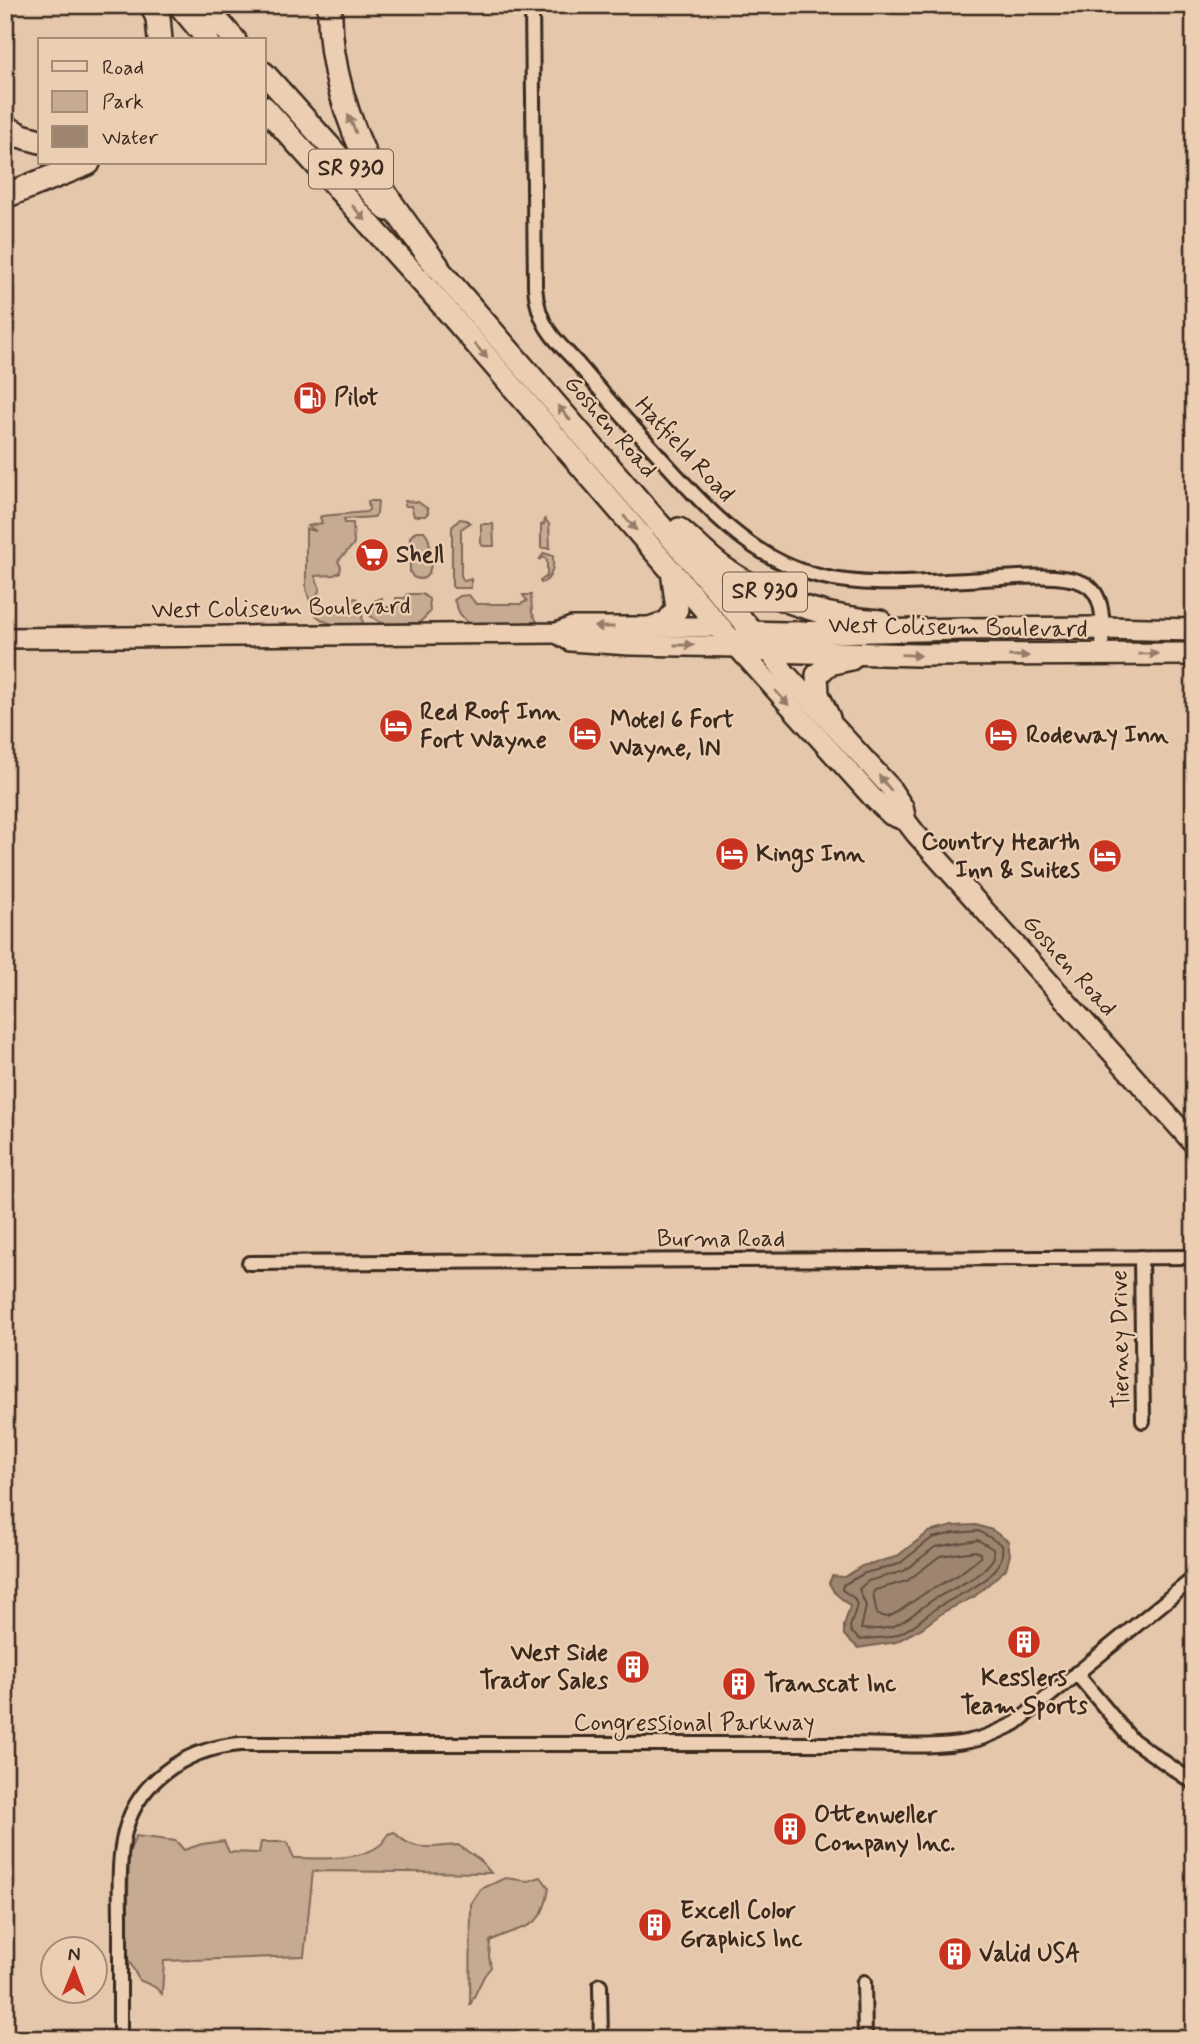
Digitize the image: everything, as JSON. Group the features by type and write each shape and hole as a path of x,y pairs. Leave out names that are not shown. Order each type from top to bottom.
{"highway":[{"path":"152,5 158,18 160,38"},
{"path":"179,5 206,38"},
{"path":"204,5 233,38"},
{"path":"330,5 329,32 346,111 376,179 437,266"},
{"name":"Goshen Road","path":"266,75 437,266 769,652"},
{"name":"SR 930","path":"266,109 437,299 737,647"},
{"path":"5,127 38,140"},
{"path":"5,196 85,164"},
{"name":"SR 930","path":"608,465 723,567 775,598 815,611 872,621 962,629"},
{"path":"652,627 667,622 677,608 671,569"},
{"name":"West Coliseum Boulevard","path":"721,627 754,633 1102,628 1194,630"},
{"name":"West Coliseum Boulevard","path":"737,647 769,652 872,654 1194,654"},
{"path":"829,719 818,694 817,675 829,664 872,654"}],"main road":[{"name":"West Coliseum Boulevard","path":"5,638 557,633 572,627 721,627"},
{"name":"West Coliseum Boulevard","path":"557,633 570,641 737,647"},
{"name":"Goshen Road","path":"737,647 873,798 891,815 906,821 1194,1144"},
{"name":"Goshen Road","path":"769,652 889,786 903,807 906,821"}],"street":[{"name":"Hatfield Road","path":"532,5 534,263 537,303 549,332 625,418 729,528 756,548 789,566 821,577 877,582 1033,577 1069,579 1085,584 1096,593 1101,607 1102,628"},
{"path":"1102,628 1102,655"},
{"name":"Burma Road","path":"249,1263 1194,1256"},
{"name":"Tierney Drive","path":"1140,1257 1143,1421"},
{"name":"Congressional Parkway","path":"120,2039 121,1851 130,1816 150,1785 163,1772 187,1757 208,1749 240,1744 970,1742 1016,1723 1194,1578"},
{"path":"1076,1673 1132,1739 1194,1783"},
{"path":"864,1982 865,2039"},
{"path":"600,1985 601,2039"}],"green space":[{"path":"368,501 378,501 377,514 374,517 344,519 345,523 353,523 354,544 338,561 340,572 315,576 320,589 310,601 306,589 306,529 316,531 308,526 322,523 322,516 366,512 369,510"},
{"path":"405,501 418,502 428,509 428,513 425,516 414,516 411,506 405,506"},
{"path":"460,519 470,523 461,529 461,576 464,581 471,579 471,588 452,586 452,527"},
{"path":"545,519 549,524 550,548 541,548 541,525"},
{"path":"481,524 493,524 494,546 481,544"},
{"path":"416,531 424,531 431,552 430,570 427,576 421,579 413,577 410,572 410,537"},
{"path":"544,553 553,556 553,564 550,576 541,583 547,576 547,561 544,557 539,560"},
{"path":"408,594 422,594 429,599 430,612 419,623 383,624 369,615 370,605 374,601 382,598 383,607 396,607 400,604 396,603 396,598 405,598"},
{"path":"469,595 476,604 521,604 527,601 523,595 531,595 532,613 538,623 468,623 460,614 454,600"},
{"path":"356,598 361,603 363,624 332,624 316,615 320,610 348,608 352,599"},
{"path":"394,1832 416,1846 458,1845 480,1860 491,1873 313,1871 304,1956 164,1961 162,1994 155,1987 139,1980 127,1957 129,1852 136,1836 176,1841 184,1850 224,1841 229,1852 259,1853 261,1842 287,1842 294,1858 318,1859 347,1857 373,1850 388,1834"},
{"path":"541,1877 549,1888 541,1913 529,1925 490,1941 491,1967 470,2005 471,1904 481,1889 505,1878 528,1881"}],"water":[{"path":"976,1525 992,1530 1008,1541 1010,1555 1006,1569 974,1597 945,1611 896,1642 858,1648 844,1635 850,1606 834,1592 829,1583 832,1576 845,1577 862,1566 896,1557 929,1532 953,1526"}],"place":[{"name":"Pilot","path":"310,398"},
{"name":"Shell","path":"372,555"},
{"name":"Red Roof Inn Fort Wayne","path":"396,726"},
{"name":"Motel 6 Fort Wayne, IN","path":"585,734"},
{"name":"Rodeway Inn","path":"1001,735"},
{"name":"Kings Inn","path":"732,854"},
{"name":"Country Hearth Inn & Suites","path":"1105,856"},
{"name":"Kesslers Team Sports","path":"1024,1642"},
{"name":"West Side Tractor Sales","path":"633,1667"},
{"name":"Transcat Inc","path":"739,1684"},
{"name":"Ottenweller Company Inc.","path":"790,1829"},
{"name":"Excell Color Graphics Inc","path":"655,1925"},
{"name":"Valid USA","path":"955,1954"}]}
